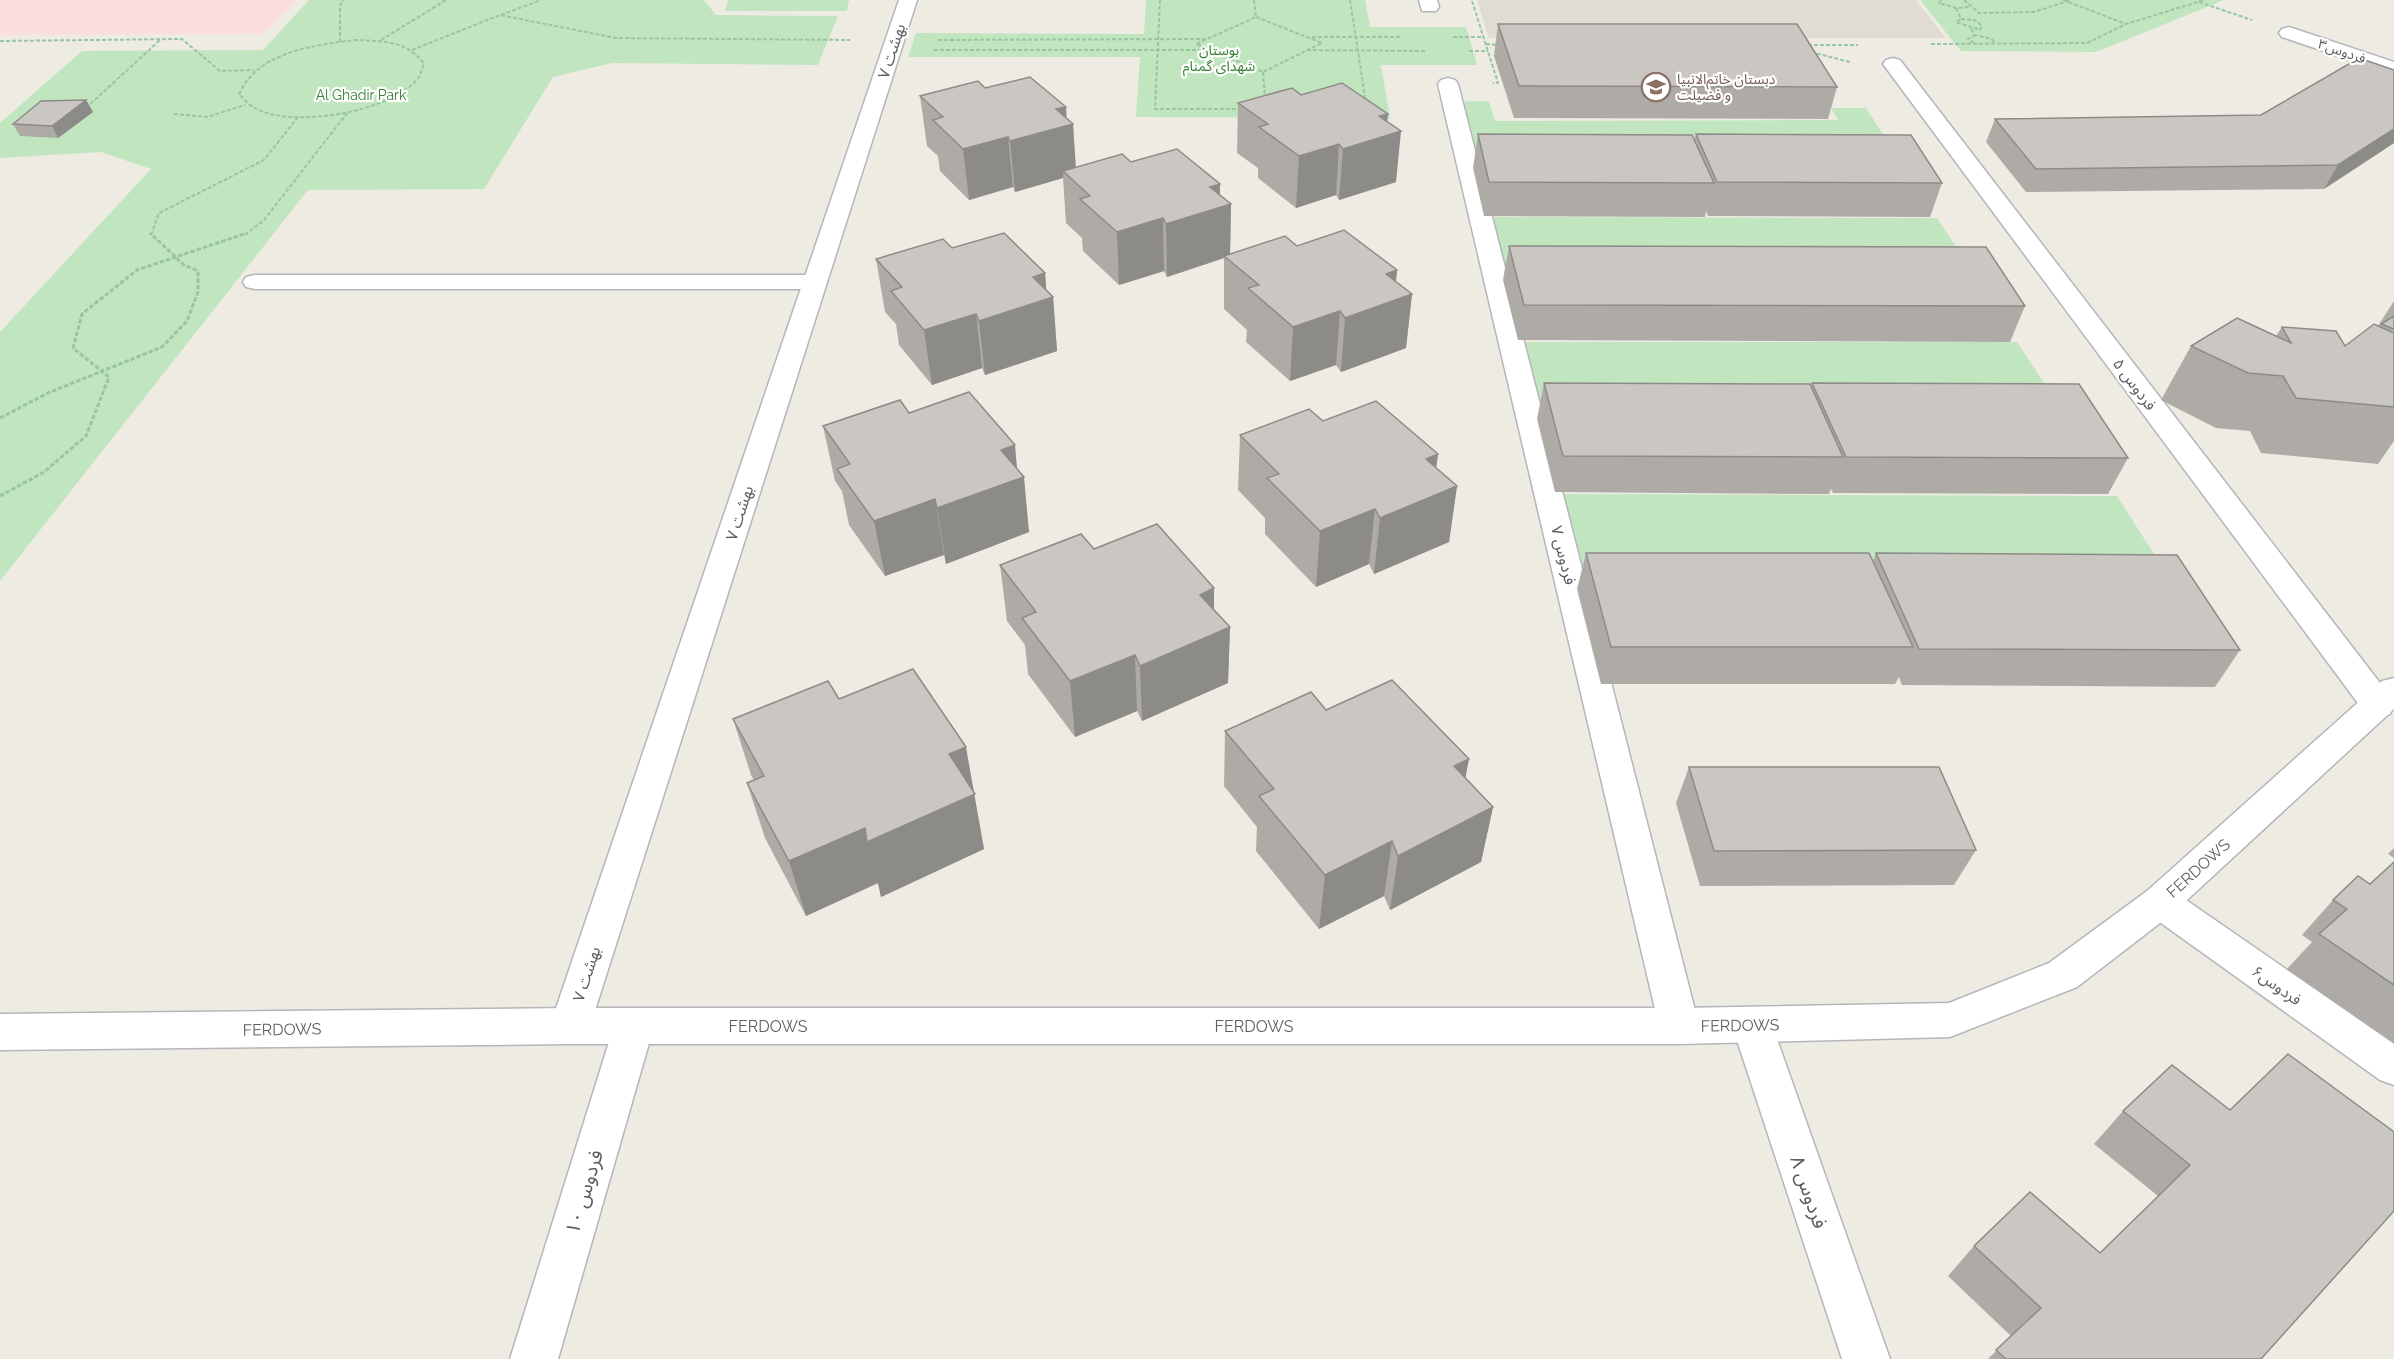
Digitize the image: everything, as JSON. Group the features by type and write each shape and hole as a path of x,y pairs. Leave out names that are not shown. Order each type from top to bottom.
{"street":[{"name":"بهشت ۷","path":"570,1026 908,0"},
{"name":"فردوس۳","path":"2289,33 2394,69"},
{"name":"فردوس ۵","path":"1893,64 2386,698"},
{"name":"فردوس ۷","path":"1449,84 1679,1026"},
{"path":"255,282 815,282"},
{"name":"FERDOWS","path":"0,1032 570,1026 1679,1026 1950,1020 2063,975 2160,902 2386,698"},
{"name":"فردوس۶","path":"2160,902 2394,1067"},
{"name":"فردوس ۸","path":"1752,1025 1866,1359"},
{"name":"فردوس ۱۰","path":"534,1359 634,1026"}],"path":[{"path":"340,42 340,5 344,0"},
{"path":"380,41 446,0"},
{"path":"412,50 541,0"},
{"path":"1160,0 1155,109 1244,109"},
{"path":"1254,0 1256,17"},
{"path":"1350,0 1367,109"},
{"path":"1941,0 1939,3 1956,8 1969,7"},
{"path":"1964,0 1969,7 1979,13 2034,12 2069,1"},
{"path":"2063,0 2126,24"},
{"path":"2194,0 2289,33"},
{"path":"1928,44 2087,43 2126,24 2194,0 2204,0"},
{"path":"1956,8 1961,19"},
{"path":"500,15 616,38 1210,50"},
{"path":"1256,17 1308,37 1322,43 1263,72 1196,44 1256,17"},
{"path":"1961,19 1975,20 1982,26 1980,30 1970,29 1956,22 1961,19"},
{"path":"1970,29 1975,35 1992,39 1994,43"},
{"path":"1975,35 1968,39 1975,43"},
{"path":"1308,37 1402,37"},
{"path":"1449,37 1484,37"},
{"path":"0,41 182,39 220,71 254,70"},
{"path":"893,45 1208,39"},
{"path":"81,112 161,40"},
{"path":"380,41 402,45 418,53 424,64 419,77 403,90 379,102 348,112 298,117 260,112 245,105 239,94 242,82 254,70 299,50 340,42 380,41"},
{"path":"1486,44 1498,45"},
{"path":"1797,45 1869,45"},
{"path":"1307,50 1428,51"},
{"path":"1460,51 1488,51"},
{"path":"1808,51 1852,63 1893,64"},
{"path":"1263,72 1265,100"},
{"path":"174,114 207,117 245,105"},
{"path":"0,496 44,472 86,436 109,376 73,348 82,314 137,270 245,235 264,220 348,112"},
{"path":"0,418 48,393 162,347 187,321 198,292 198,271 184,265 150,234 159,213 264,160 298,117"}],"shaded area":[{"path":"0,0 297,0 264,34 0,35"},
{"path":"1477,0 1916,0 1946,38 1489,38"}],"green space":[{"name":"Al Ghadir Park","path":"309,0 704,0 716,15 838,16 818,65 612,63 553,77 484,189 308,190 0,581 0,332 151,169 101,152 0,158 0,123 82,51 263,50"},
{"path":"728,0 849,0 847,11 725,11"},
{"name":"بوستان شهدای گمنام","path":"1146,0 1365,0 1370,27 1466,27 1477,65 1381,65 1390,118 1136,117 1140,57 908,57 916,33 1144,34"},
{"path":"1920,0 2224,0 2096,52 1961,51"},
{"path":"1489,101 1495,121 1838,120 1831,108 1866,108 1903,165 1467,165 1450,102"},
{"path":"1485,217 1937,218 1978,280 1501,279"},
{"path":"1514,342 2017,342 2067,418 1532,417"},
{"path":"1550,494 2117,496 2175,587 1572,585"}],"building":[{"path":"1498,24 1797,24 1837,87 1519,86"},
{"path":"2359,58 2394,70 2394,129 2338,165 2036,169 1995,119 2261,115"},
{"path":"1030,77 1066,107 1056,109 1073,124 1010,141 1008,137 963,149 933,120 943,117 920,96 978,81 985,88"},
{"path":"1342,83 1388,114 1379,116 1401,131 1343,149 1339,144 1299,156 1259,127 1268,124 1238,103 1292,88 1301,95"},
{"path":"86,100 52,126 13,124 41,101"},
{"path":"1478,134 1692,135 1714,183 1489,182"},
{"path":"1696,134 1911,135 1942,183 1717,182"},
{"path":"1177,149 1220,184 1210,187 1231,204 1166,224 1163,218 1117,232 1080,199 1090,196 1063,171 1122,154 1131,162"},
{"path":"1344,230 1397,270 1386,274 1412,294 1345,318 1340,311 1293,327 1248,288 1259,285 1224,256 1285,236 1297,246"},
{"path":"1004,233 1045,273 1033,277 1053,297 979,321 976,314 924,330 891,291 902,287 876,259 943,239 952,248"},
{"path":"1509,246 1986,247 2025,306 1524,305"},
{"path":"2394,316 2394,329 2381,324"},
{"path":"2237,318 2291,343 2282,327 2336,331 2345,346 2374,324 2394,333 2394,407 2296,398 2283,376 2248,373 2191,346"},
{"path":"1544,383 1810,384 1843,457 1563,456"},
{"path":"1812,383 2079,384 2128,458 1846,457"},
{"path":"969,392 1015,445 1001,450 1024,477 937,508 935,499 874,521 837,469 850,464 823,426 900,400 909,413"},
{"path":"1376,401 1438,454 1426,459 1457,486 1380,518 1375,509 1320,531 1267,478 1279,474 1240,435 1309,409 1323,421"},
{"path":"1157,524 1214,588 1200,595 1230,627 1140,666 1135,655 1070,681 1022,618 1036,612 1000,565 1081,534 1094,549"},
{"path":"1586,553 1869,553 1913,647 1611,647"},
{"path":"1876,553 2177,555 2240,650 1919,649"},
{"path":"913,669 966,747 949,754 975,794 867,842 865,828 789,861 747,783 764,776 733,719 828,681 839,699"},
{"path":"1392,680 1469,759 1454,766 1493,807 1398,856 1392,841 1325,875 1259,796 1274,789 1225,731 1311,692 1326,710"},
{"path":"1689,767 1939,767 1976,850 1714,851"},
{"path":"2394,862 2394,985 2319,934 2347,909 2333,900 2358,876 2370,884"},
{"path":"2288,1054 2394,1132 2394,1211 2261,1359 2006,1359 1996,1350 2041,1308 1974,1246 2030,1192 2100,1253 2190,1165 2123,1111 2172,1065 2230,1110"}],"place":[{"name":"دبستان خاتم‌الانبیا و فضیلت","path":"1656,87"}]}
